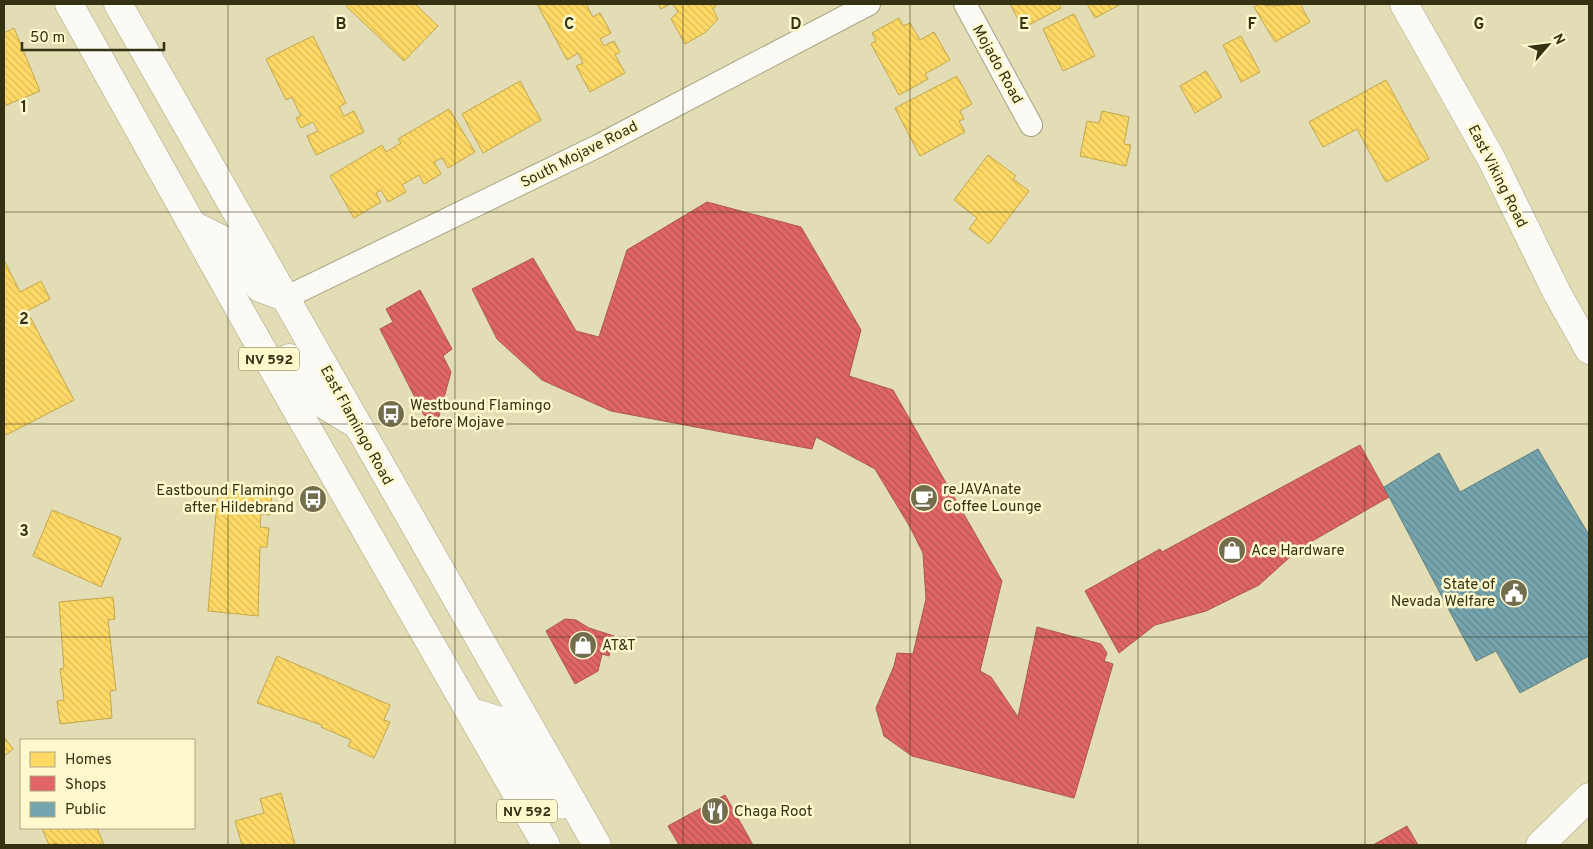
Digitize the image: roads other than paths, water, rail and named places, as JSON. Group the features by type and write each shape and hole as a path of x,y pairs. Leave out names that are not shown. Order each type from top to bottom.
{"main road":[{"name":"NV 592","path":"69,4 192,225 543,841"},
{"name":"East Flamingo Road","path":"118,4 597,845"},
{"name":"East Viking Road","path":"1404,4 1492,160 1558,293 1589,350"},
{"path":"192,225 229,243 246,273 260,288 285,298"},
{"path":"259,343 283,352 296,366 315,399 358,425"},
{"path":"470,712 497,720 547,801 563,806 572,801"},
{"path":"1540,845 1589,797"},
{"path":"543,841 556,838 567,845"}],"street":[{"name":"South Mojave Road","path":"285,298 598,146 868,4"},
{"name":"Mojado Road","path":"965,4 1031,125"}],"place":[{"name":"Westbound Flamingo before Mojave","path":"391,414"},
{"name":"reJAVAnate Coffee Lounge","path":"924,498"},
{"name":"Eastbound Flamingo after Hildebrand","path":"313,499"},
{"name":"Ace Hardware","path":"1232,550"},
{"name":"State of Nevada Welfare","path":"1514,593"},
{"name":"AT&T","path":"583,645"},
{"name":"Chaga Root","path":"715,811"}]}
